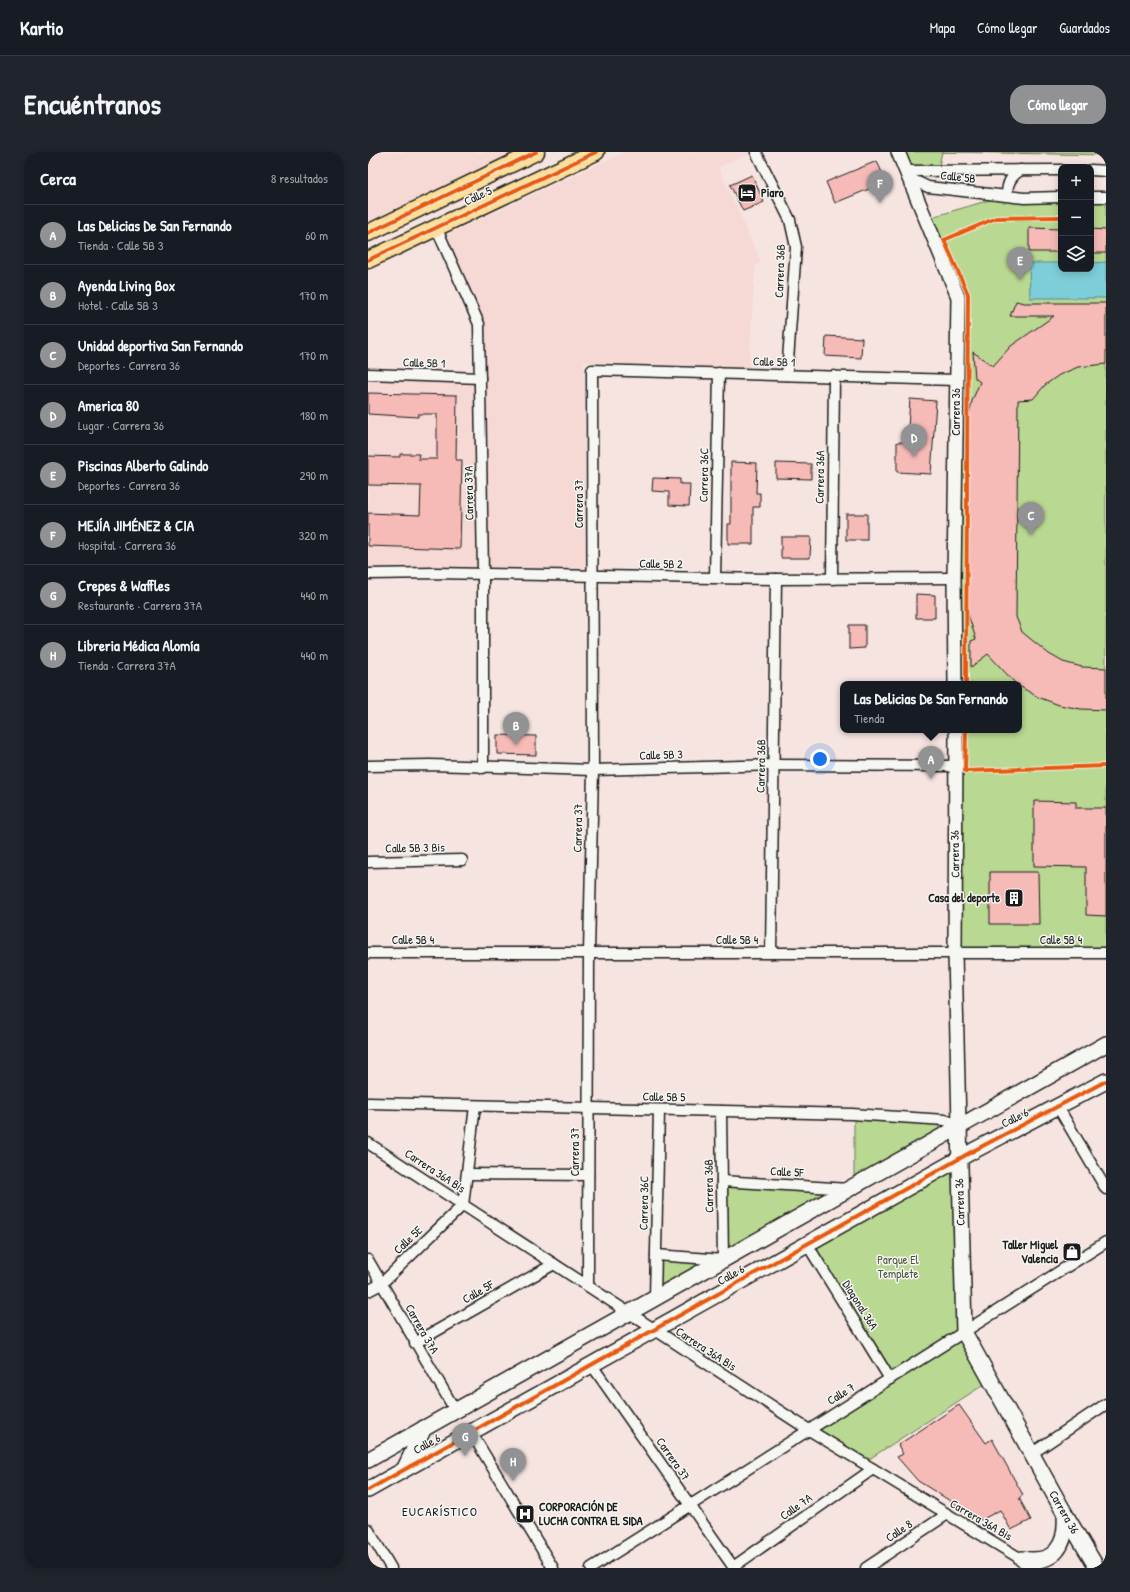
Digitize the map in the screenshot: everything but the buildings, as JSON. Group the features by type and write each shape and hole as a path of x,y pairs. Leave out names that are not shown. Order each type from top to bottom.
{"main road":[{"name":"Calle 5","path":"368,233 536,152"},
{"name":"Calle 5","path":"368,260 596,152"},
{"name":"Calle 6","path":"368,1460 628,1312 851,1189 959,1125 1106,1044"},
{"name":"Calle 6","path":"368,1490 653,1329 959,1159 1106,1081"},
{"name":"Carrera 36","path":"959,1125 964,1332 1065,1514 1097,1568"},
{"path":"405,1468 424,1428"},
{"path":"1022,1559 1040,1560 1055,1552 1064,1537 1065,1514"}],"street":[{"name":"Carrera 36B","path":"756,152 790,220 796,247 787,375"},
{"name":"Carrera 36","path":"898,152 958,297 954,578 955,681"},
{"name":"Calle 5B","path":"907,175 1021,170 1058,170"},
{"path":"1007,195 1008,183 1012,177 1021,170"},
{"path":"1094,170 1106,171"},
{"name":"Calle 5B","path":"907,175 928,187 1024,198 1058,197"},
{"path":"1094,197 1106,197"},
{"name":"Carrera 37A","path":"436,227 478,324 483,574 482,768"},
{"name":"Calle 5B 1","path":"592,370 956,380"},
{"name":"Carrera 37","path":"588,1286 589,953 592,770 592,370"},
{"name":"Carrera 36C","path":"715,577 718,373"},
{"name":"Calle 5B 1","path":"368,374 480,378"},
{"name":"Carrera 36A","path":"832,579 834,376"},
{"name":"Calle 5B 2","path":"368,574 483,574 776,579 954,578"},
{"name":"Carrera 36B","path":"771,953 776,579"},
{"name":"Carrera 36","path":"956,733 954,766 955,953 959,1125"},
{"name":"Calle 5B 3","path":"368,766 430,765 482,768 592,770 774,764 954,766"},
{"name":"Calle 5B 3 Bis","path":"368,862 462,860"},
{"name":"Calle 5B 4","path":"368,953 1106,954"},
{"name":"Calle 5B 5","path":"368,1103 852,1114 945,1120 959,1125"},
{"path":"463,1205 468,1174 475,1106"},
{"path":"1058,1107 1106,1189"},
{"name":"Carrera 36C","path":"655,1298 659,1110"},
{"name":"Carrera 36B","path":"721,1111 723,1260"},
{"name":"Carrera 36A Bis","path":"368,1143 808,1430 946,1515 1036,1568"},
{"path":"468,1174 588,1175"},
{"name":"Calle 5F","path":"722,1181 851,1189"},
{"name":"Calle 5E","path":"368,1291 381,1284 463,1205"},
{"name":"Calle 7","path":"591,1568 1106,1242"},
{"name":"Diagonal 36A","path":"807,1244 890,1379"},
{"path":"656,1256 723,1260"},
{"name":"Carrera 37A","path":"368,1260 455,1410"},
{"name":"Calle 5F","path":"415,1343 554,1264"},
{"name":"Carrera 37","path":"591,1364 734,1567"},
{"path":"1032,1454 1106,1404"},
{"path":"471,1432 553,1568"},
{"name":"Calle 7A","path":"734,1567 873,1470"},
{"name":"Calle 8","path":"866,1568 946,1515"},
{"path":"368,1529 391,1568"}],"shaded area":[{"path":"368,152 536,152 368,233"},
{"path":"625,152 748,152 749,154 718,167 761,262 755,266 749,368 584,362 585,570 488,567 485,323 446,235"},
{"path":"368,374 480,378 483,574 368,574"}],"green space":[{"path":"898,152 942,152 938,170 906,171"},
{"path":"942,152 1106,152 1106,155"},
{"path":"1007,195 1058,197 1058,272 1094,272 1094,197 1106,197 1106,953 955,953 956,733 1022,733 1022,681 955,681 958,297 925,219"},
{"path":"854,1116 938,1123 939,1130 854,1177"},
{"name":"Parque El Templete","path":"959,1159 964,1332 991,1380 863,1463 809,1430 890,1379 807,1244"},
{"path":"724,1183 824,1193 729,1247"},
{"path":"658,1257 705,1262 656,1289"}],"water":[{"path":"1106,262 1106,298 1030,298 1029,263 1058,263 1058,272 1094,272 1094,263"}],"cycle path":[{"path":"368,233 536,152"},
{"path":"368,260 596,152"},
{"path":"966,681 968,294 944,240 996,218 1058,217"},
{"path":"966,733 965,771 1106,766"},
{"path":"368,1490 973,1151 1106,1081"}],"place":[{"name":"Piaro","path":"747,193"},
{"name":"MEJÍA JIMÉNEZ & CIA","path":"880,203"},
{"name":"Piscinas Alberto Galindo","path":"1020,280"},
{"name":"America 80","path":"914,457"},
{"name":"Unidad deportiva San Fernando","path":"1031,535"},
{"name":"Ayenda Living Box","path":"516,745"},
{"name":"Las Delicias De San Fernando","path":"931,779"},
{"name":"Casa del deporte","path":"1014,898"},
{"name":"Taller Miguel Valencia","path":"1072,1252"},
{"name":"Crepes & Waffles","path":"465,1456"},
{"name":"Libreria Médica Alomía","path":"513,1481"},
{"name":"CORPORACIÓN DE LUCHA CONTRA EL SIDA","path":"525,1514"}],"district":[{"name":"EUCARÍSTICO","path":"440,1511"}]}
